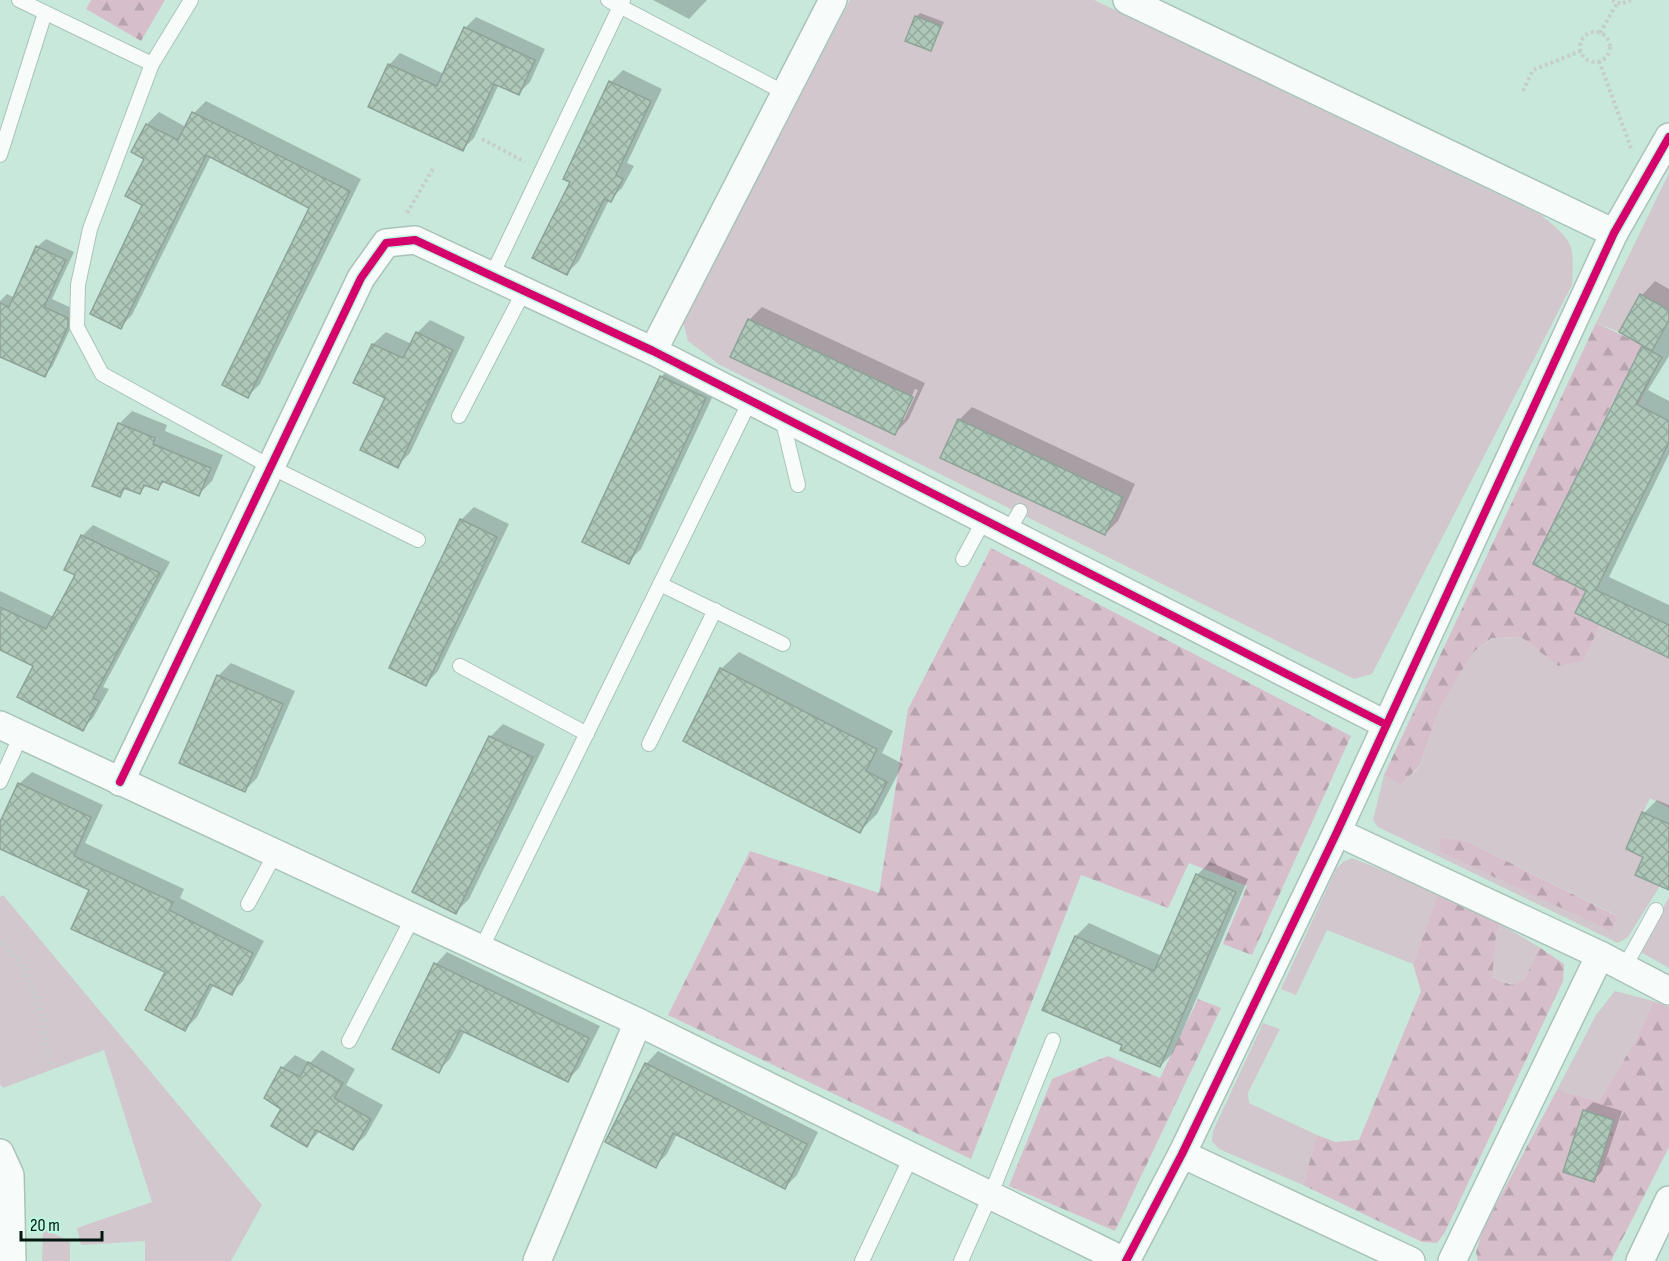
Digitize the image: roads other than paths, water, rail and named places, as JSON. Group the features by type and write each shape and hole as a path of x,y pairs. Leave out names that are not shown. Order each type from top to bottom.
{"street":[{"path":"653,351 833,0"},
{"path":"1127,0 1614,233"},
{"path":"11,730 638,1022 1125,1261 1182,1154 1337,832 1614,233 1654,167 1669,137"},
{"path":"120,782 361,278 386,243 415,240 525,289 653,351 984,520 1014,522 1385,724"},
{"path":"1337,832 1600,955 1669,991"},
{"path":"1452,1261 1600,955"},
{"path":"537,1261 638,1022"},
{"path":"0,1153 10,1176 11,1261"},
{"path":"1182,1154 1411,1261"},
{"path":"1640,1261 1669,1200"}],"lane":[{"path":"19,0 152,64"},
{"path":"191,0 152,64 90,229 78,285 77,327 102,374 272,467 418,540"},
{"path":"492,275 617,2 785,93"},
{"path":"0,155 45,13"},
{"path":"459,416 525,289"},
{"path":"480,949 750,401"},
{"path":"782,418 798,485"},
{"path":"963,559 984,520"},
{"path":"660,584 783,644"},
{"path":"649,744 715,610"},
{"path":"460,666 586,734"},
{"path":"0,782 11,730"},
{"path":"248,904 275,854"},
{"path":"1624,968 1656,910"},
{"path":"349,1041 412,917"},
{"path":"961,1261 1053,1040"},
{"path":"862,1261 911,1157"}]}
